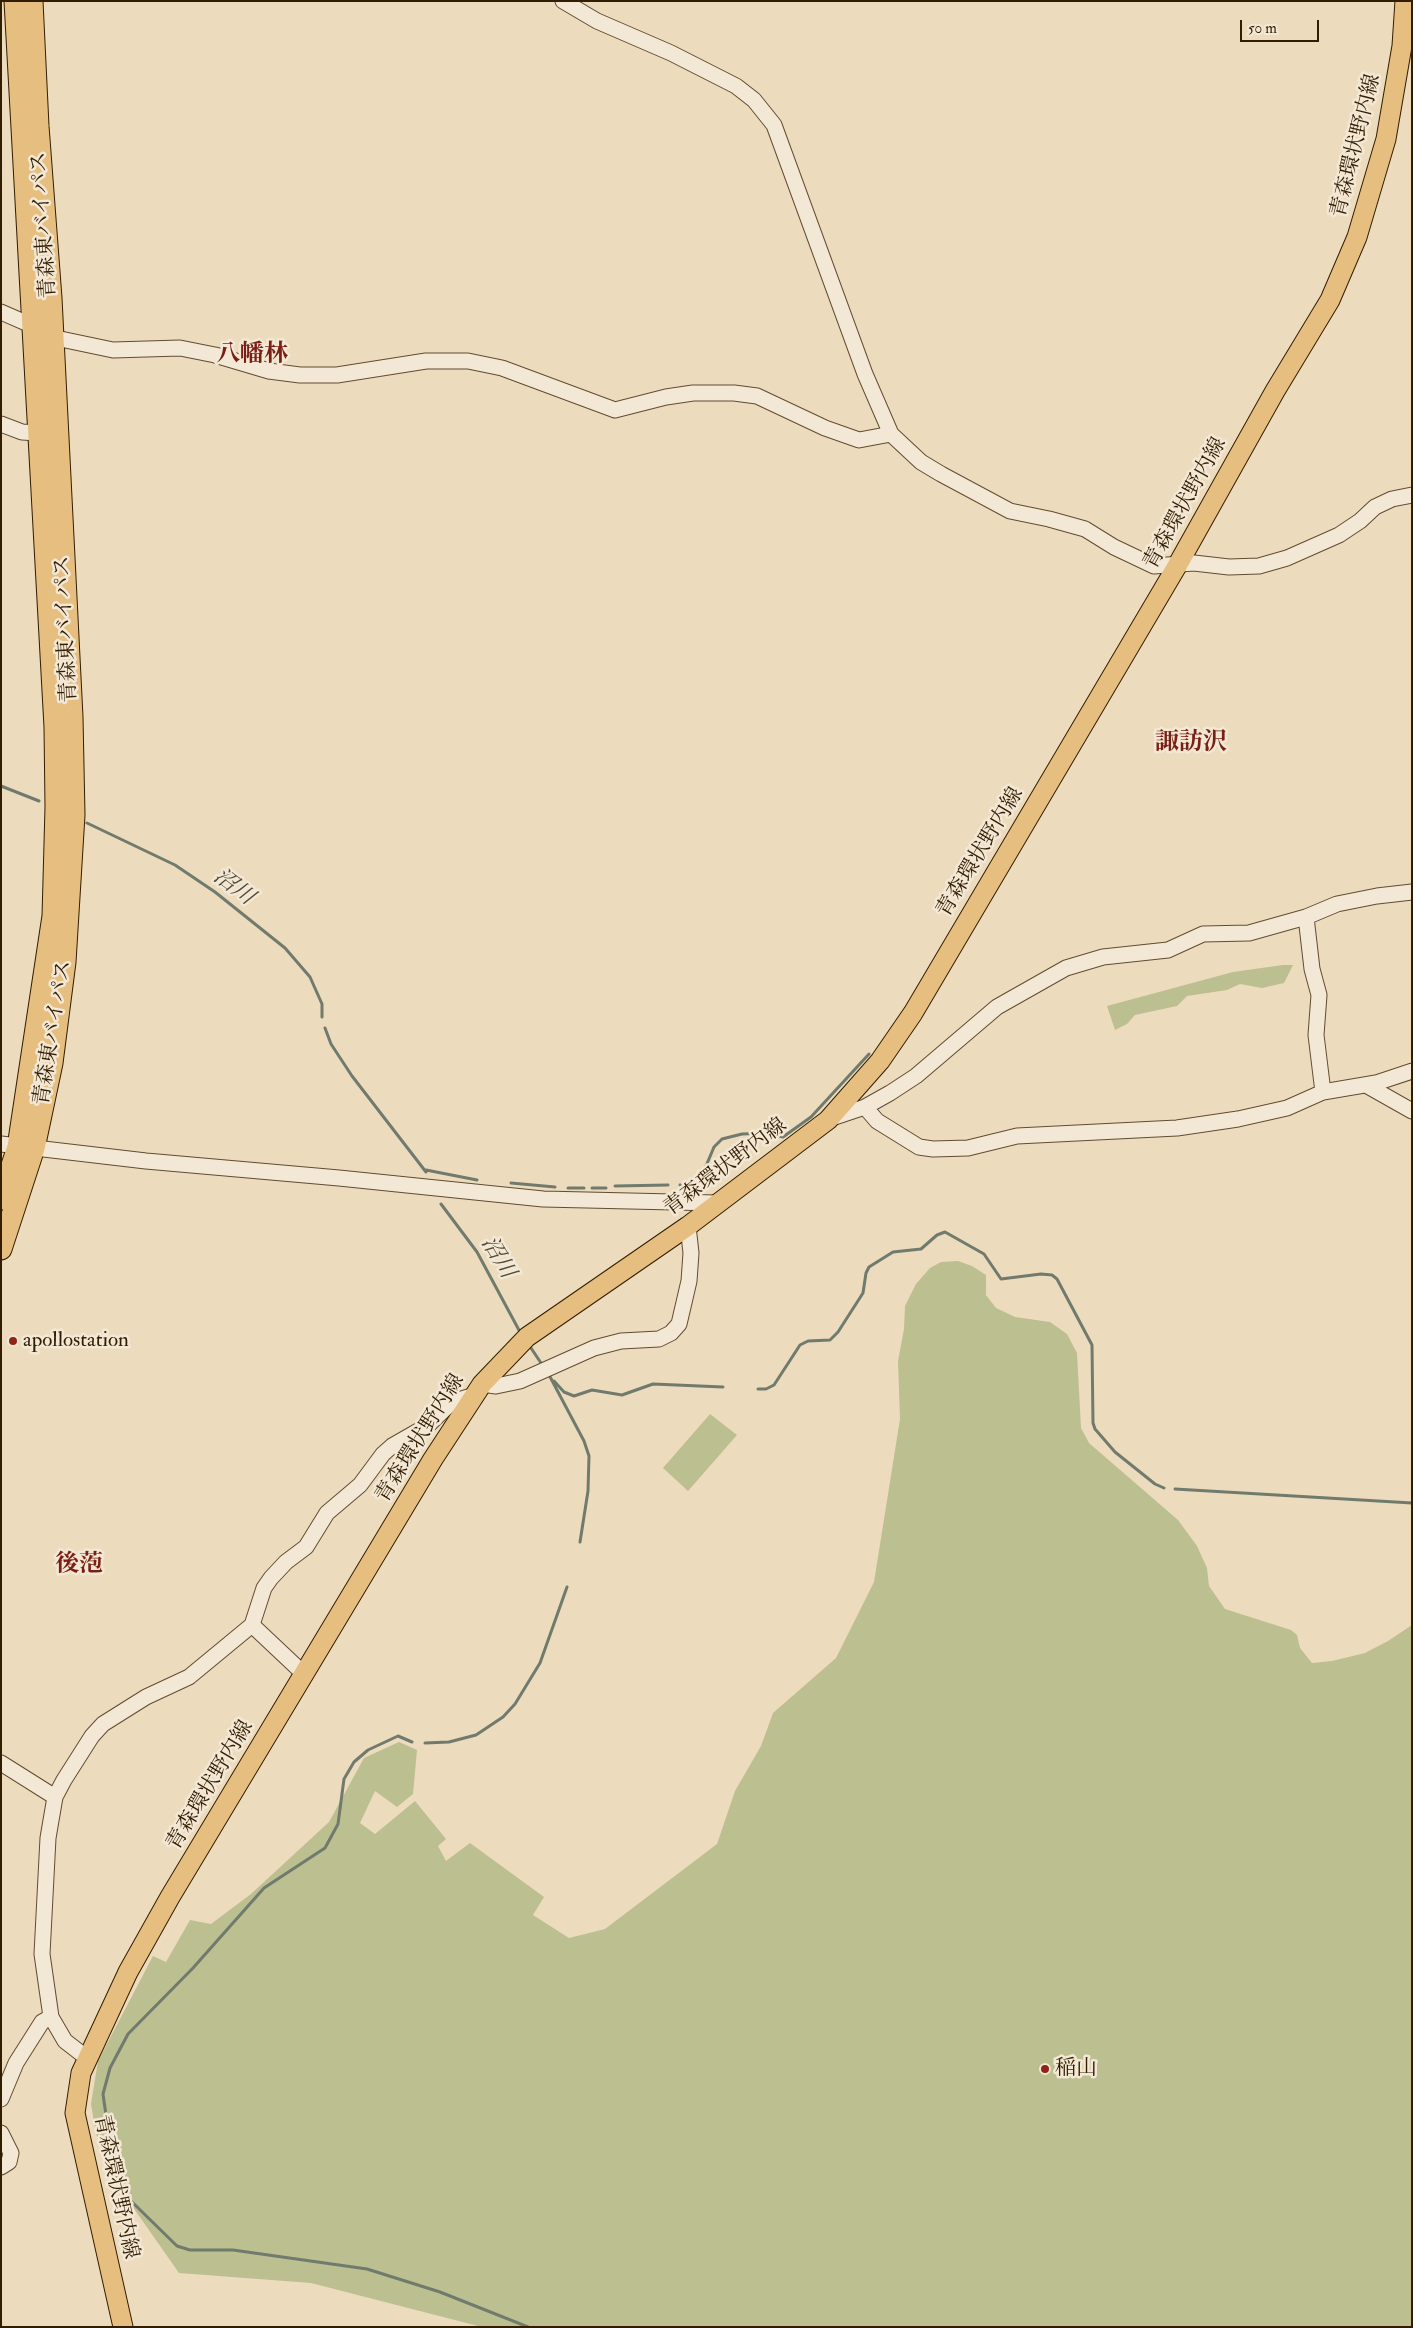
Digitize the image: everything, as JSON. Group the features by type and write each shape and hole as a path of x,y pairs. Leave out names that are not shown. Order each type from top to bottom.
{"highway":[{"name":"青森東バイパス","path":"1,1249 53,916 56,807 55,727 15,1"},
{"name":"青森東バイパス","path":"1,1199 18,1147 52,1063 66,962 74,814 72,717 51,337 51,298 39,144 32,1"}],"main road":[{"name":"青森環状野内線","path":"124,2327 75,2113 77,2092 88,2058 128,1972 161,1913 433,1459 478,1390 527,1337 688,1226 828,1120 880,1061 913,1013 1177,566 1275,391 1330,300 1357,237 1386,139 1407,46 1405,1"}],"street":[{"path":"563,1 597,21 671,53 736,86 754,100 774,125 865,374 891,434 921,462 1010,511 1085,529 1114,547 1154,566 1177,566 1194,563 1259,566 1339,535 1360,521 1376,507 1392,499 1412,495"},
{"path":"1,312 33,326 51,337 114,350 180,348 214,355 269,371 300,375 337,375 426,361 468,361 502,368 615,410 666,397 693,393 734,393 757,396 825,428 859,440 891,434"},
{"path":"1,424 22,432 38,433"},
{"path":"828,1120 865,1107 916,1076 997,1007 1066,968 1103,957 1168,950 1203,934 1249,933 1306,918 1336,904 1377,896 1412,892"},
{"path":"1306,918 1312,969 1319,995 1316,1035 1323,1092"},
{"path":"865,1107 877,1121 919,1147 933,1150 968,1148 1016,1136 1177,1128 1238,1119 1287,1108 1323,1092 1366,1085 1412,1071"},
{"path":"1366,1085 1412,1111"},
{"path":"18,1147 146,1162 339,1178 543,1199 717,1203"},
{"path":"88,2058 65,2041 51,2017 42,1954 48,1838 55,1798 92,1736 104,1724 146,1697 189,1677 252,1625 264,1588 286,1562 306,1547 327,1513 360,1485 383,1454 392,1446 427,1426 452,1402 478,1390 512,1383 594,1348 621,1341 659,1339 671,1334 679,1324 689,1281 691,1253 688,1226"},
{"path":"252,1625 304,1674"},
{"path":"1,1764 55,1798"},
{"path":"1,2099 16,2063 42,2022 51,2017"},
{"path":"1,2133 11,2152 9,2162 1,2167"}],"green space":[{"path":"1293,965 1284,983 1262,988 1240,984 1227,990 1187,996 1177,1006 1135,1015 1127,1024 1115,1030 1107,1006 1233,972"},
{"path":"958,1261 972,1266 986,1275 986,1295 996,1308 1015,1317 1050,1322 1067,1334 1077,1353 1081,1428 1089,1443 1178,1520 1197,1546 1207,1568 1209,1586 1225,1609 1291,1630 1297,1635 1300,1648 1312,1663 1332,1661 1365,1653 1412,1625 1412,2327 482,2327 311,2283 179,2273 116,2183 96,2134 91,2104 98,2061 153,1956 166,1962 190,1920 211,1924 251,1894 329,1822 364,1758 399,1742 417,1750 413,1794 397,1807 375,1791 360,1823 375,1834 415,1801 446,1839 438,1846 446,1861 470,1843 544,1897 533,1915 569,1938 605,1929 717,1844 735,1791 761,1746 773,1713 836,1658 874,1582 900,1419 898,1361 904,1329 905,1306 916,1284 930,1268 941,1262"},
{"path":"710,1414 737,1435 688,1491 663,1468"}],"waterway":[{"name":"沼川","path":"1,786 39,801"},
{"name":"沼川","path":"87,823 175,865 215,892 285,948 310,977 322,1004 322,1017"},
{"name":"沼川","path":"325,1028 331,1044 352,1076 426,1172"},
{"path":"680,1185 695,1186 701,1178 714,1147 722,1139 742,1134 767,1133 783,1137 811,1117 869,1054"},
{"path":"426,1170 477,1180"},
{"path":"511,1183 555,1187"},
{"path":"615,1186 668,1185"},
{"path":"568,1188 584,1188"},
{"path":"592,1188 606,1188"},
{"name":"沼川","path":"441,1204 477,1252 520,1332"},
{"path":"758,1389 766,1389 774,1385 800,1345 808,1341 830,1340 838,1332 863,1293 866,1273 869,1267 893,1252 921,1249 937,1235 945,1232 984,1254 1001,1279 1041,1274 1052,1275 1057,1279 1092,1345 1093,1423 1095,1429 1115,1452 1155,1484 1164,1488"},
{"name":"沼川","path":"531,1348 543,1366"},
{"path":"548,1373 584,1441 589,1456 588,1491 580,1542"},
{"path":"554,1381 564,1392 574,1396 592,1390 622,1395 653,1384 723,1387"},
{"path":"1175,1489 1412,1503"},
{"path":"425,1743 449,1742 476,1735 503,1717 515,1704 540,1663 567,1587"},
{"path":"412,1742 398,1736 368,1750 354,1762 344,1779 338,1824 325,1848 264,1888 193,1968 128,2034 110,2068 103,2094 112,2158 118,2180 131,2201 177,2246 190,2250 233,2250 367,2269 440,2292 528,2327"}],"place":[{"name":"apollostation","path":"13,1341"},
{"name":"稲山","path":"1045,2069"}],"district":[{"name":"八幡林","path":"252,356"},
{"name":"諏訪沢","path":"1191,744"},
{"name":"後萢","path":"79,1566"}]}
